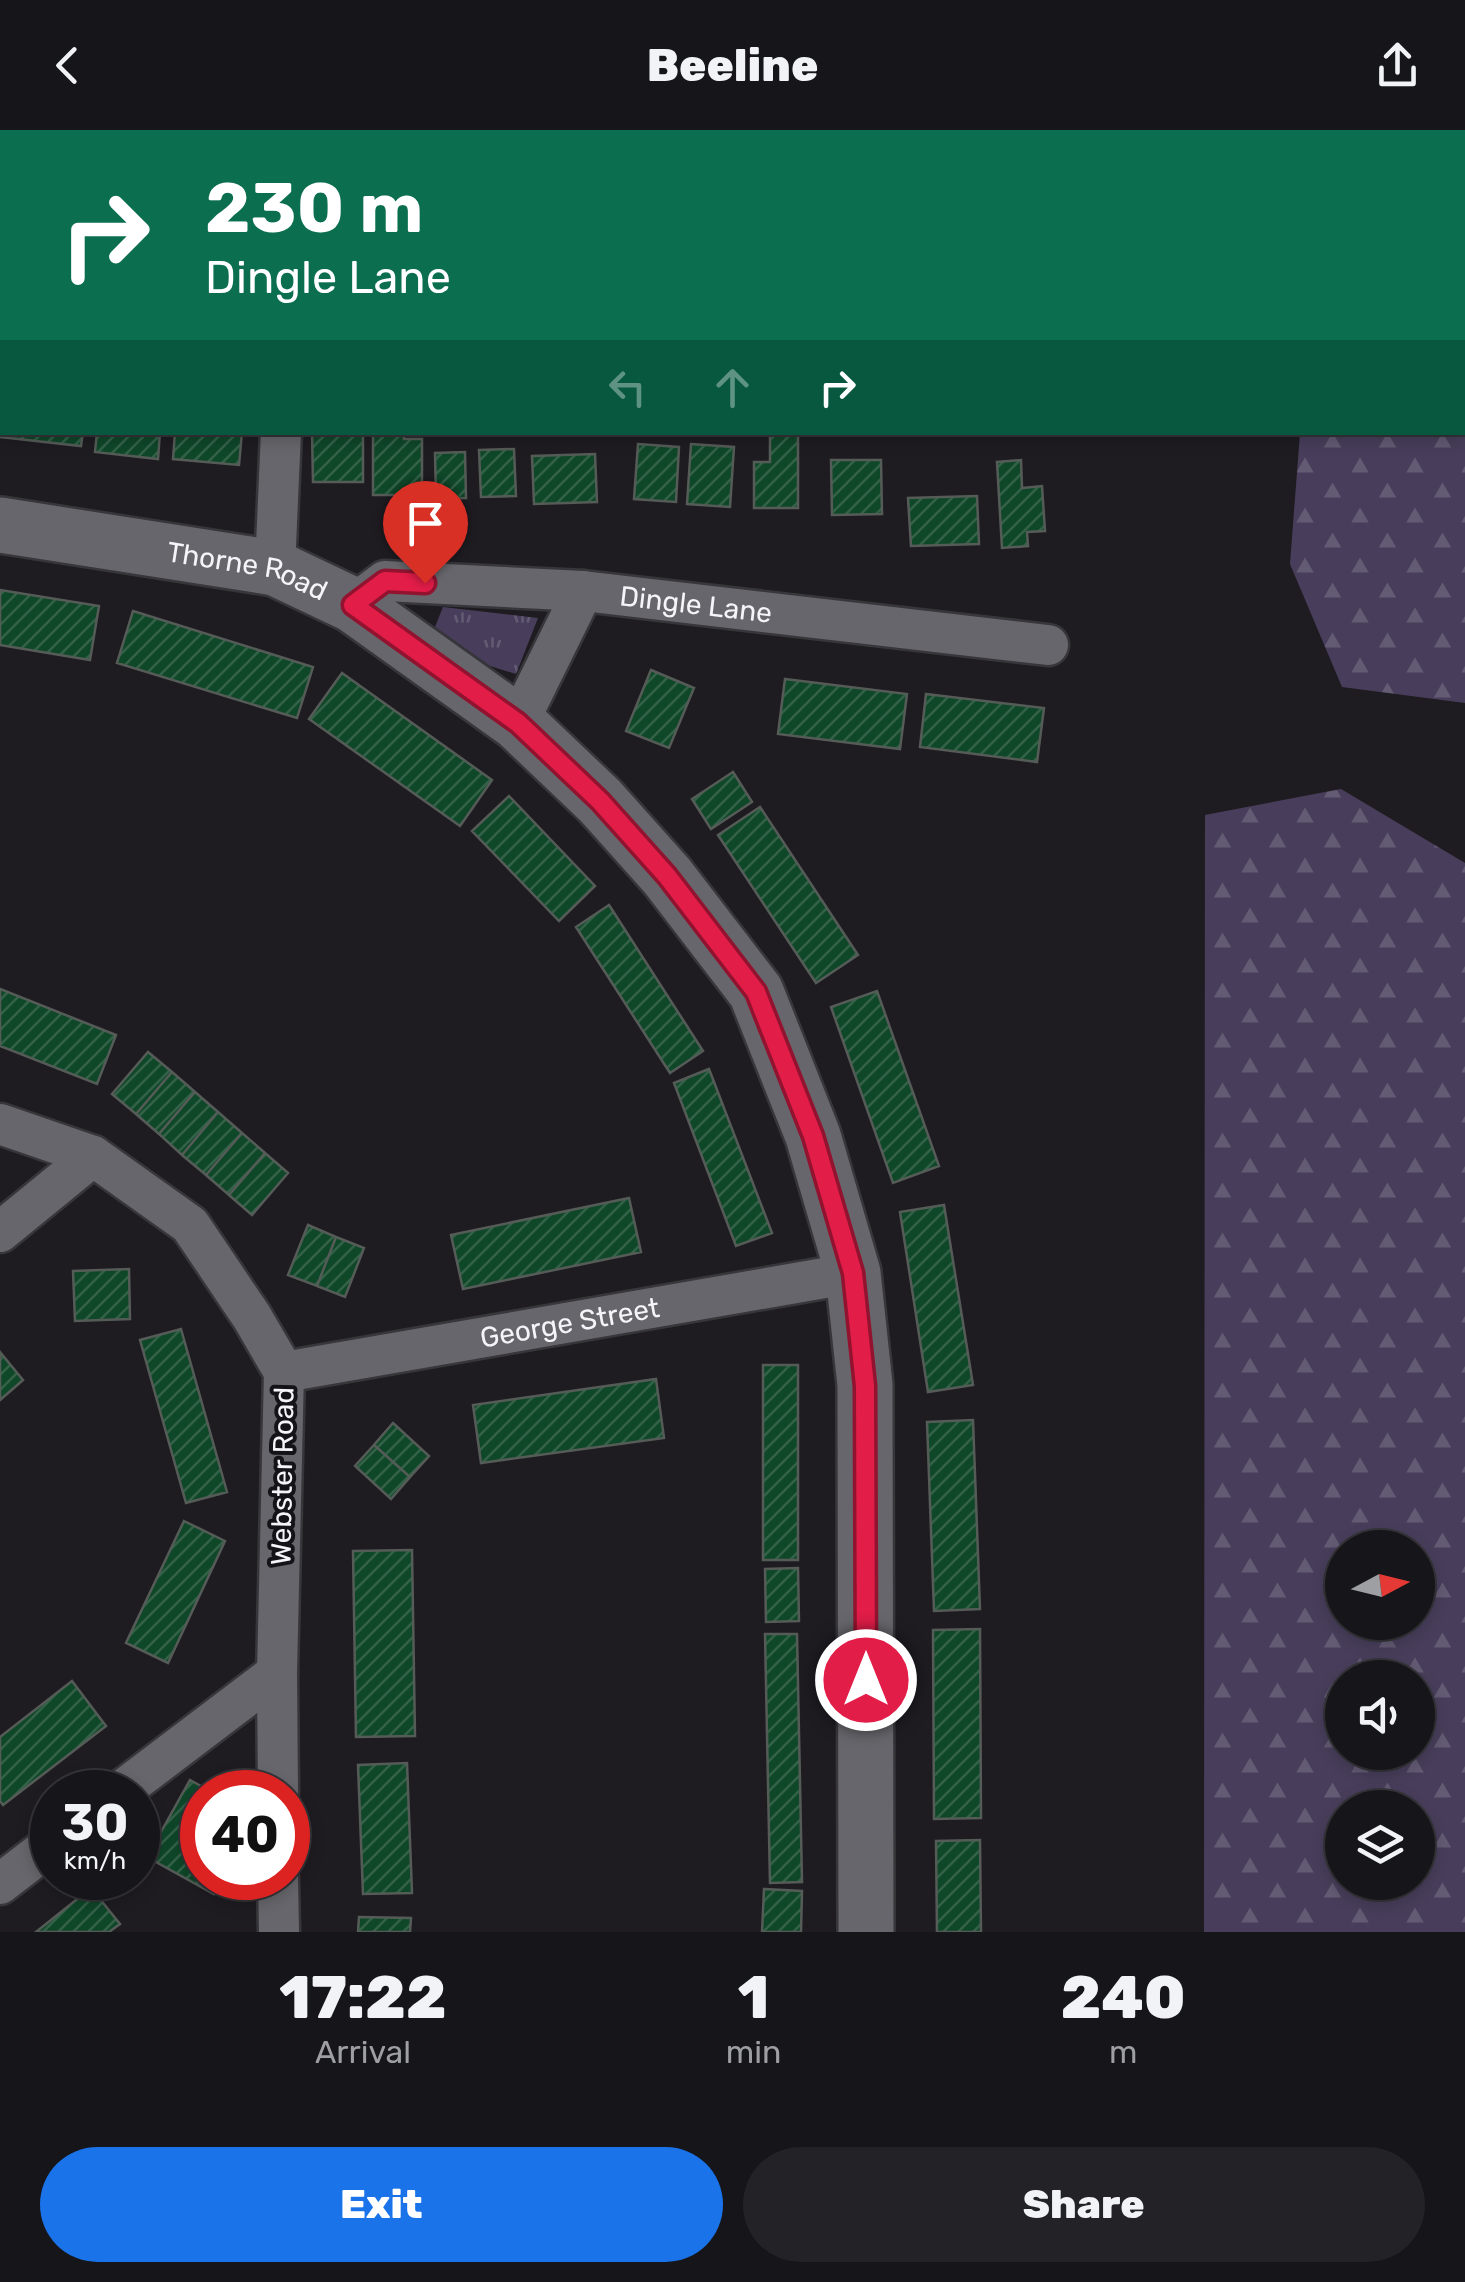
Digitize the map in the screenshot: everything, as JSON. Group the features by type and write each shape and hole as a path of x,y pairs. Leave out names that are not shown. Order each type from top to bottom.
{"street":[{"path":"274,568 281,435"},
{"name":"Thorne Road","path":"0,524 274,568 353,605 518,723 612,813 667,876 756,992 813,1136 853,1273 865,1386 866,1932"},
{"name":"Dingle Lane","path":"353,605 385,581 583,591 1048,645"},
{"path":"518,723 583,591"},
{"name":"Webster Road","path":"0,1124 92,1156 190,1225 284,1372 278,1770"},
{"path":"0,1232 92,1156"},
{"name":"George Street","path":"284,1372 853,1273"},
{"path":"149,1770 277,1673"},
{"path":"0,1884 30,1861"},
{"path":"278,1900 279,1932"}],"green space":[{"path":"1300,435 1465,435 1465,703 1342,687 1290,564"},
{"path":"443,607 538,618 516,674 490,666 435,627"},
{"path":"1341,789 1465,863 1465,1932 1204,1932 1205,815"}],"building":[{"path":"0,435 83,435 81,446"},
{"path":"97,435 160,435 158,459 95,452"},
{"path":"175,435 242,435 239,465 173,459"},
{"path":"312,435 363,435 363,482 313,482"},
{"path":"373,435 422,439 422,495 373,495"},
{"path":"770,435 798,435 798,508 754,508 754,462 770,462"},
{"path":"638,444 679,447 676,502 634,499"},
{"path":"691,444 734,447 730,507 687,504"},
{"path":"514,449 516,496 481,497 479,450"},
{"path":"465,452 466,498 436,499 435,453"},
{"path":"595,454 597,502 534,504 532,456"},
{"path":"831,460 881,460 882,514 832,515"},
{"path":"1021,460 1022,488 1042,486 1045,531 1027,532 1028,546 1002,548 997,462"},
{"path":"977,496 979,544 911,546 908,498"},
{"path":"0,590 99,606 90,660 0,645"},
{"path":"133,611 313,667 297,718 117,663"},
{"path":"651,670 694,688 669,748 626,731"},
{"path":"342,673 492,780 460,826 309,719"},
{"path":"785,679 907,694 900,749 778,734"},
{"path":"926,694 1044,708 1037,762 920,747"},
{"path":"733,772 752,802 711,829 692,799"},
{"path":"509,796 595,886 559,921 472,831"},
{"path":"760,807 858,955 816,983 718,835"},
{"path":"609,905 703,1051 670,1073 576,927"},
{"path":"0,989 116,1035 97,1084 0,1046"},
{"path":"877,991 939,1166 893,1183 831,1007"},
{"path":"148,1052 172,1072 136,1114 112,1094"},
{"path":"709,1069 772,1233 736,1246 674,1083"},
{"path":"172,1072 195,1092 159,1134 136,1114"},
{"path":"195,1092 218,1112 182,1155 159,1134"},
{"path":"218,1112 242,1133 206,1175 182,1155"},
{"path":"242,1133 265,1153 229,1195 206,1175"},
{"path":"265,1153 288,1173 252,1215 229,1195"},
{"path":"629,1198 641,1252 463,1289 451,1235"},
{"path":"944,1205 973,1385 928,1392 900,1212"},
{"path":"308,1225 336,1237 317,1286 288,1275"},
{"path":"336,1237 364,1248 345,1297 317,1286"},
{"path":"129,1269 130,1319 75,1321 73,1271"},
{"path":"181,1329 227,1492 186,1503 140,1340"},
{"path":"0,1352 23,1380 0,1400"},
{"path":"763,1365 798,1365 798,1560 763,1560"},
{"path":"656,1379 664,1438 481,1463 473,1405"},
{"path":"973,1420 980,1609 934,1611 927,1422"},
{"path":"393,1423 429,1456 410,1477 374,1445"},
{"path":"374,1445 410,1477 391,1499 355,1466"},
{"path":"184,1521 225,1541 168,1663 126,1643"},
{"path":"412,1550 415,1736 356,1737 353,1551"},
{"path":"798,1568 799,1621 766,1622 765,1569"},
{"path":"980,1629 981,1818 934,1819 933,1630"},
{"path":"765,1634 797,1634 802,1882 770,1883"},
{"path":"72,1681 106,1726 49,1770 30,1770 30,1784 3,1805 0,1737"},
{"path":"407,1763 412,1893 363,1894 358,1765"},
{"path":"180,1798 180,1875 160,1864 160,1834"},
{"path":"980,1840 981,1932 937,1932 936,1841"},
{"path":"764,1889 802,1891 801,1932 762,1932"},
{"path":"76,1900 101,1900 120,1924 109,1932 36,1932"},
{"path":"359,1917 411,1918 410,1932 358,1932"}],"route":[{"path":"425,583 385,581 353,605 518,723 600,801 667,876 756,992 813,1136 853,1273 865,1386 866,1680"}]}
